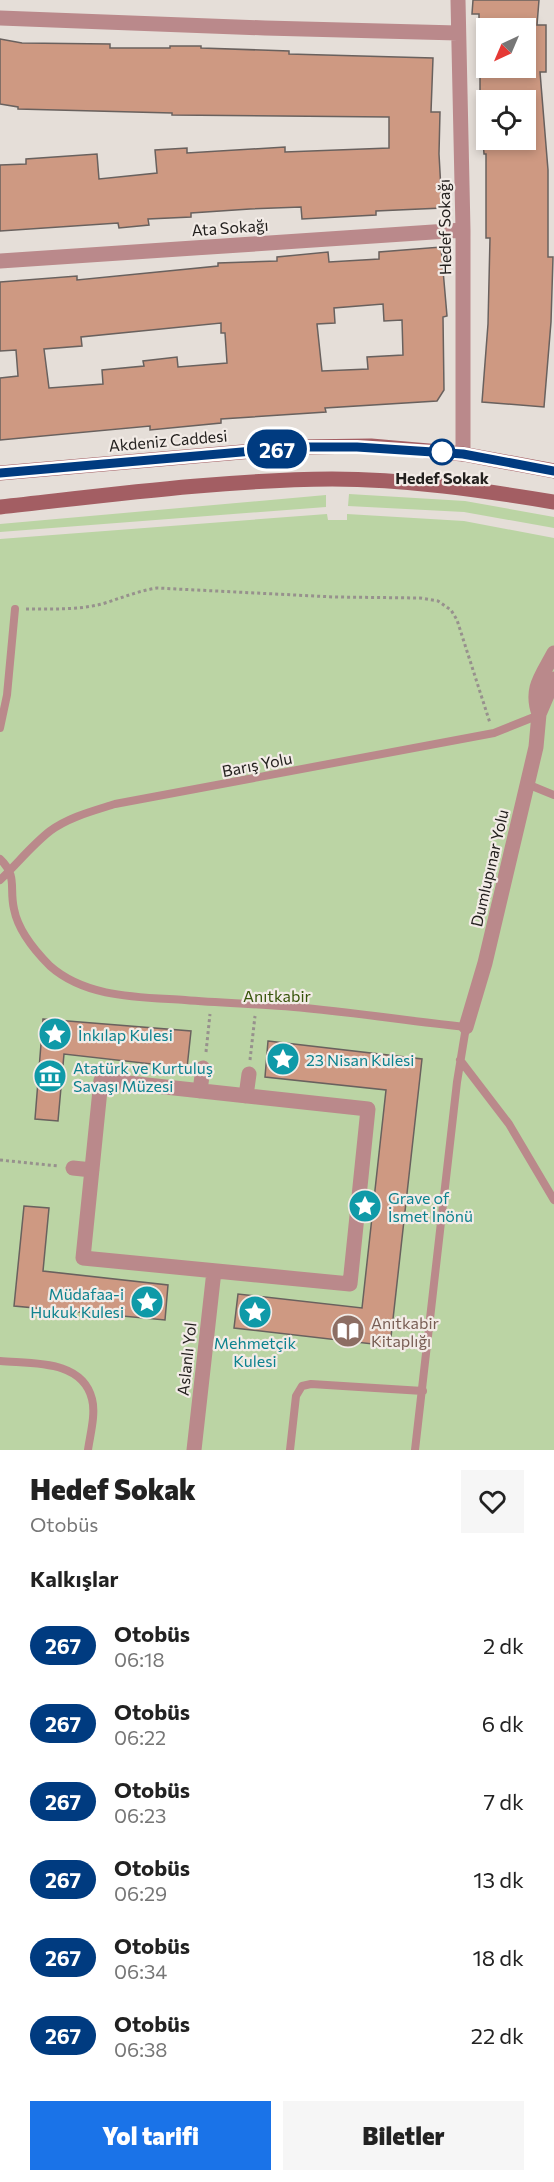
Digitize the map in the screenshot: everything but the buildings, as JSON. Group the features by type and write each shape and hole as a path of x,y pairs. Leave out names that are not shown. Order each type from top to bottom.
{"main road":[{"name":"Akdeniz Caddesi","path":"0,473 300,447 371,447 463,454 554,471"},
{"path":"0,507 198,486 333,479 442,486 554,502"}],"street":[{"name":"Hedef Sokağı","path":"458,0 463,230 463,454"},
{"path":"0,18 458,33"},
{"name":"Ata Sokağı","path":"0,261 463,230"},
{"name":"Dumlupınar Yolu","path":"539,714 535,701 536,690 554,653"},
{"name":"Dumlupınar Yolu","path":"466,1027 485,963 536,747 539,714 554,679"},
{"path":"200,1091 203,1068"},
{"path":"246,1096 249,1074"},
{"path":"101,1080 246,1096 368,1109 350,1284 82,1258 101,1080"},
{"path":"73,1168 92,1170"},
{"name":"Aslanlı Yol","path":"194,1450 214,1271"}],"lane":[{"path":"0,728 7,694 15,609"},
{"name":"Barış Yolu","path":"0,880 51,831 75,818 115,804 494,734 539,714"},
{"path":"527,784 554,795"},
{"path":"0,858 10,870 14,909 21,927 36,950 62,975 78,984 107,993 306,1009 466,1027 460,1060 415,1450"},
{"path":"460,1060 509,1124 554,1200"},
{"path":"0,1360 57,1366 75,1375 88,1390 92,1400 88,1450"},
{"path":"290,1450 296,1396 302,1386 311,1384 423,1391"}],"path":[{"path":"15,609 81,608 102,604 143,590 158,588 334,597 420,598 438,601 452,610 457,620 481,701 494,734"},
{"path":"208,1033 211,1002"},
{"path":"252,1039 256,1005"},
{"path":"0,1160 73,1168"}],"green space":[{"path":"349,494 465,501 554,517 554,528 464,512 348,506"},
{"path":"326,495 326,507 0,532 0,524"},
{"name":"Anıtkabir","path":"327,514 328,520 347,520 347,514 464,521 554,538 554,1450 0,1450 0,539"}],"bus line":[{"name":"267","path":"0,473 300,447 371,447 463,454 554,471"}],"place":[{"name":"Hedef Sokak","path":"442,452"},
{"name":"İnkılap Kulesi","path":"55,1034"},
{"name":"23 Nisan Kulesi","path":"283,1059"},
{"name":"Atatürk ve Kurtuluş Savaşı Müzesi","path":"50,1076"},
{"name":"Grave of İsmet İnönü","path":"365,1206"},
{"name":"Müdafaa-i Hukuk Kulesi","path":"147,1302"},
{"name":"Mehmetçik Kulesi","path":"255,1312"},
{"name":"Anıtkabir Kitaplığı","path":"348,1331"}]}
